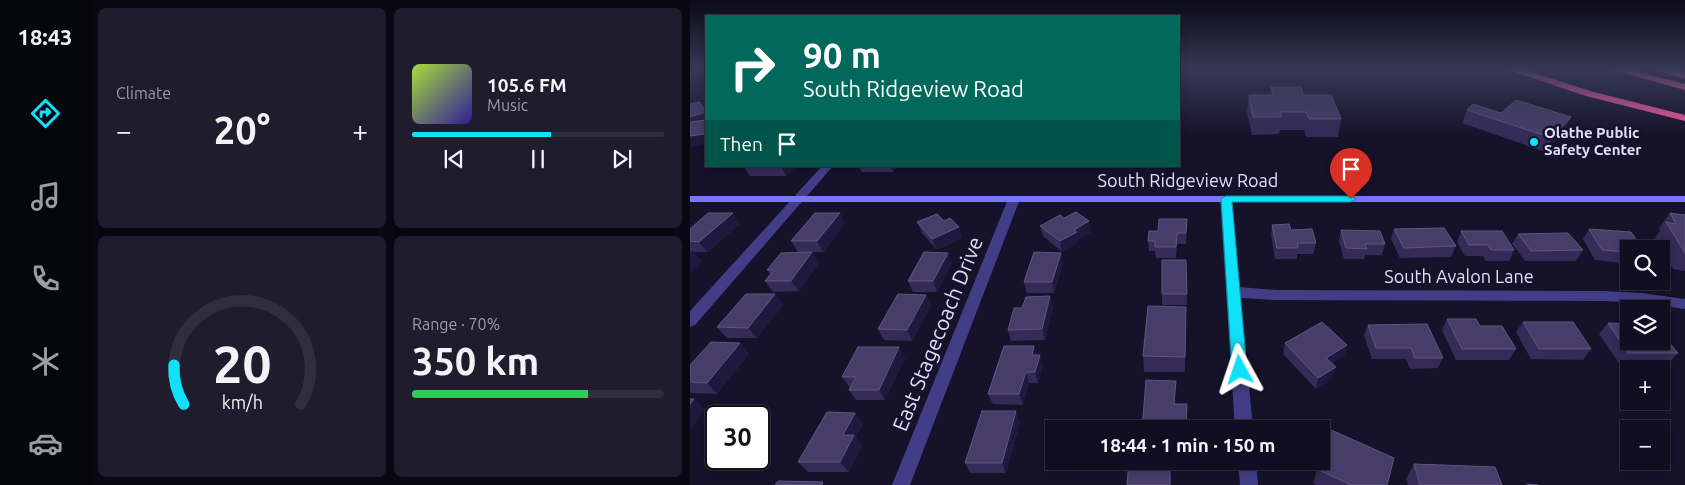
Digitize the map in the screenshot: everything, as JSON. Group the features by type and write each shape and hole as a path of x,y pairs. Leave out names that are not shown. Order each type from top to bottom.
{"highway":[{"path":"1585,92 1685,118"}],"main road":[{"name":"South Ridgeview Road","path":"690,199 1684,200"}],"street":[{"path":"690,321 827,167"},
{"name":"East Stagecoach Drive","path":"901,485 1014,199"},
{"path":"1226,199 1243,420"},
{"name":"South Avalon Lane","path":"1233,292 1276,295 1604,296 1642,298 1685,304"},
{"path":"1248,470 1249,485"}],"building":[{"path":"1272,92 1302,92 1303,95 1331,95 1341,119 1309,119 1306,112 1280,112 1282,117 1253,117 1249,95 1273,95"},
{"path":"1516,100 1571,117 1552,138 1467,110 1473,104 1501,113"},
{"path":"699,102 705,112 690,117 690,104"},
{"path":"705,120 704,134 690,136 690,122"},
{"path":"1076,212 1089,221 1074,230 1077,232 1060,241 1040,226 1060,215 1064,218"},
{"path":"708,213 733,213 699,242 690,241 690,229"},
{"path":"815,213 840,213 817,241 791,241"},
{"path":"1670,213 1685,215 1685,253 1666,222 1676,224"},
{"path":"937,214 944,221 950,218 959,227 932,239 917,222"},
{"path":"1159,219 1187,219 1186,233 1177,233 1176,247 1155,247 1155,241 1148,241 1149,231 1158,231"},
{"path":"1289,224 1291,230 1312,229 1316,243 1297,243 1298,248 1277,248 1272,225"},
{"path":"1444,228 1456,246 1404,248 1394,229"},
{"path":"1589,229 1631,232 1637,240 1620,240 1620,251 1602,250"},
{"path":"1341,230 1380,231 1385,244 1365,244 1367,249 1346,248"},
{"path":"1461,231 1502,231 1514,250 1491,250 1488,245 1469,245"},
{"path":"1568,233 1583,250 1531,251 1518,234"},
{"path":"812,252 791,281 765,281 774,270 767,270 781,253"},
{"path":"924,252 948,253 933,281 908,281"},
{"path":"1034,252 1061,253 1052,282 1024,282"},
{"path":"1162,260 1186,260 1187,294 1162,294"},
{"path":"746,294 775,294 748,328 717,327"},
{"path":"898,294 926,295 907,330 878,329"},
{"path":"1050,296 1042,329 1008,330 1014,308 1022,308 1026,297"},
{"path":"1148,306 1186,307 1185,357 1143,356"},
{"path":"1447,319 1476,319 1480,326 1502,326 1516,349 1462,349"},
{"path":"1322,322 1347,345 1326,358 1336,367 1318,378 1285,343"},
{"path":"1523,322 1573,322 1591,349 1539,349"},
{"path":"1608,323 1620,324 1620,341"},
{"path":"1427,324 1443,358 1415,358 1411,348 1376,348 1368,325"},
{"path":"711,342 740,343 707,383 690,382 690,365"},
{"path":"1670,344 1678,353 1628,353 1626,350 1670,350"},
{"path":"1004,346 1034,346 1032,355 1040,355 1035,372 1026,372 1019,394 988,394"},
{"path":"858,347 899,347 879,390 849,390 856,377 842,377"},
{"path":"1146,380 1176,381 1174,404 1187,404 1186,420 1143,420"},
{"path":"982,411 1016,411 1002,463 965,463"},
{"path":"827,412 855,413 843,435 854,435 840,462 798,462"},
{"path":"1331,430 1394,458 1387,485 1351,485 1319,470 1330,470"},
{"path":"1414,464 1495,467 1502,485 1420,485"},
{"path":"1128,470 1170,470 1170,485 1127,485"},
{"path":"778,481 823,482 822,485 775,485"}],"place":[{"name":"Olathe Public Safety Center","path":"1534,142"}],"route":[{"path":"1240,370 1226,199 1351,199"}]}
